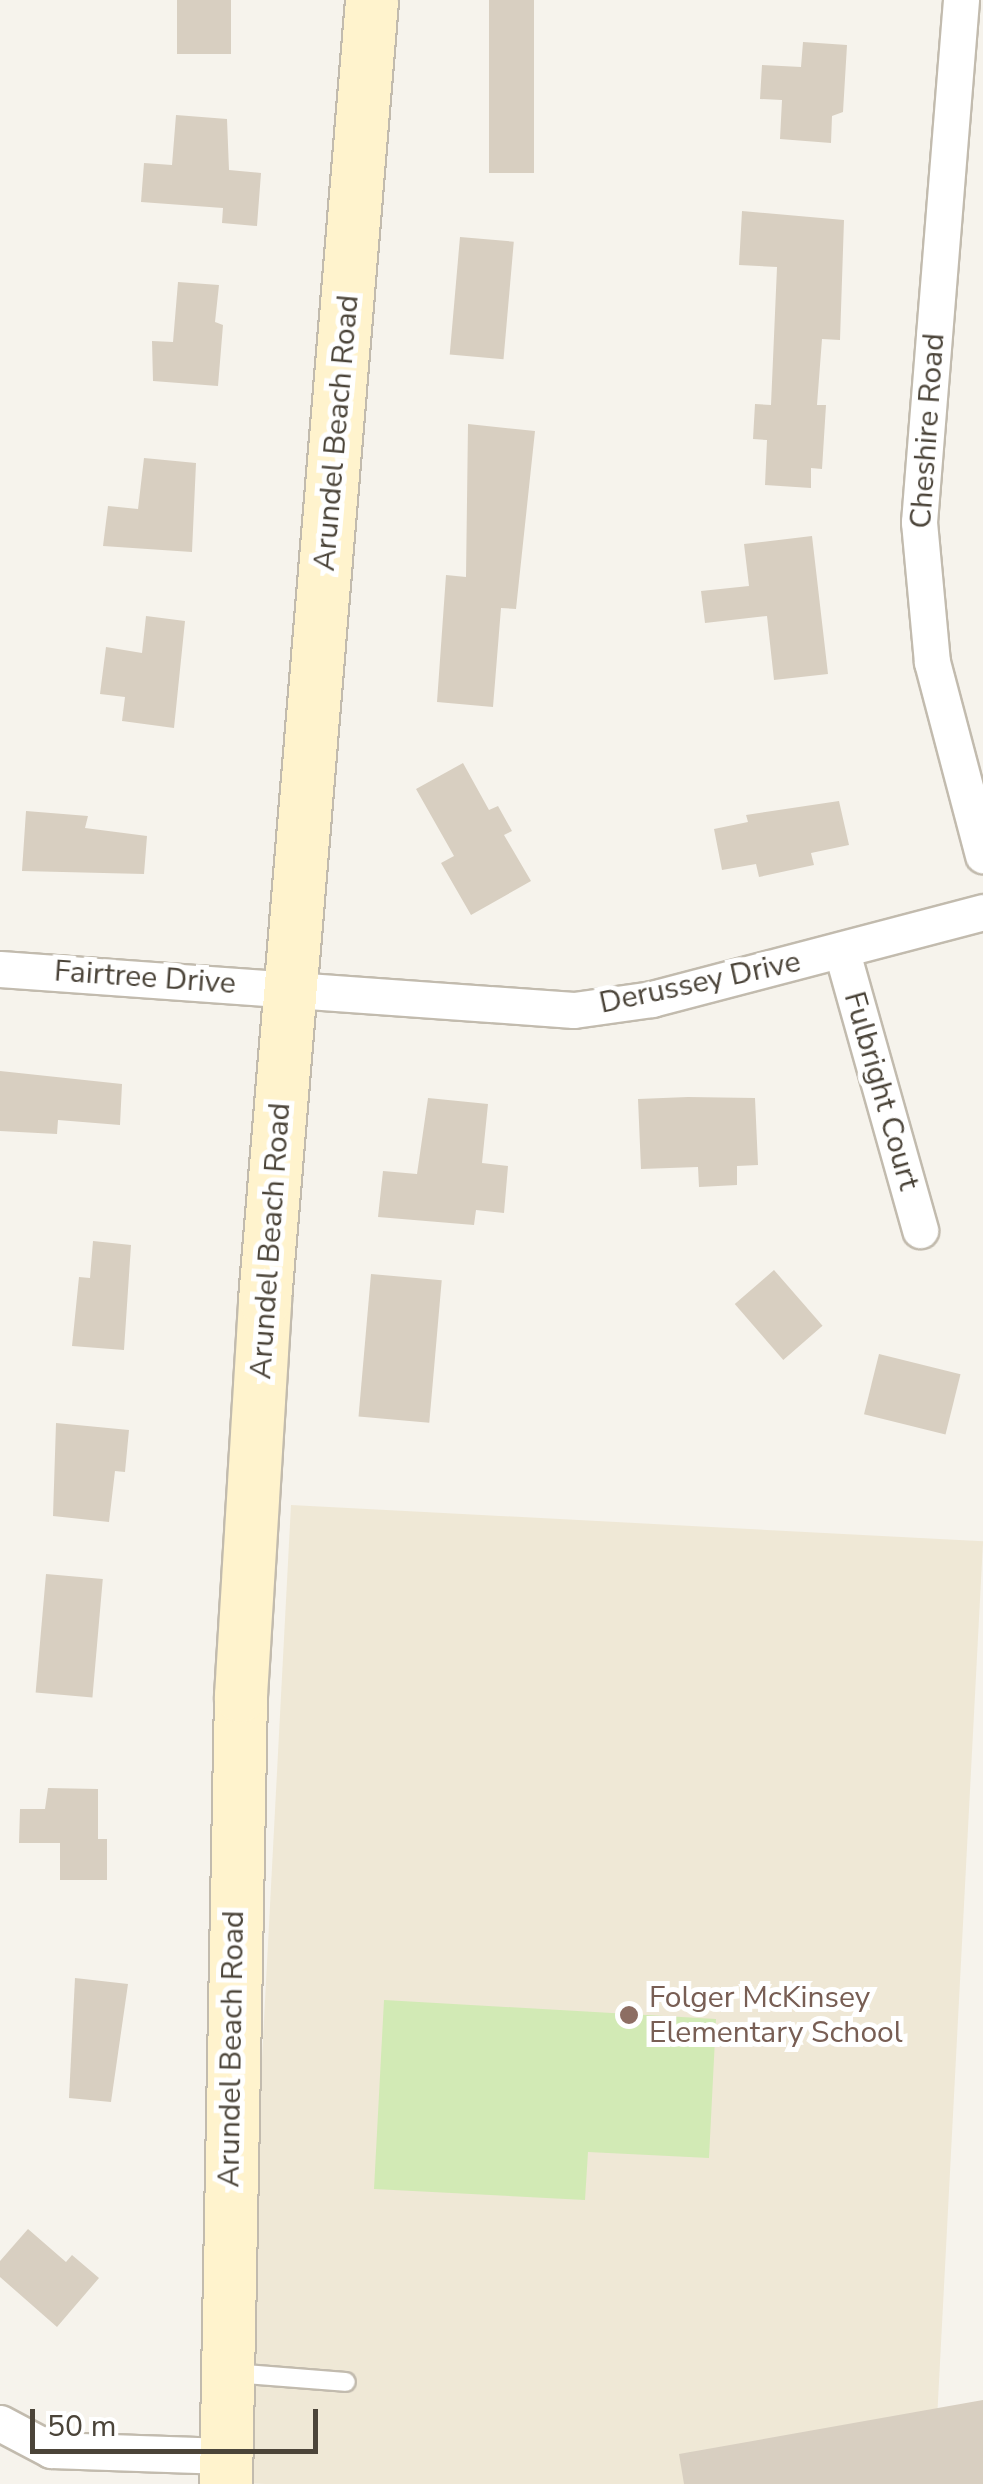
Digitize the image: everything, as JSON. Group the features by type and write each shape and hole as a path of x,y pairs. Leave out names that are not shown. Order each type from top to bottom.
{"street":[{"name":"Arundel Beach Road","path":"226,2470 236,1771 291,987 372,0"},
{"name":"Cheshire Road","path":"961,0 919,522 932,662 983,855"},
{"name":"Derussey Drive","path":"291,987 574,1010 652,998 842,952 983,912"},
{"name":"Fulbright Court","path":"842,952 920,1230"},
{"name":"Fairtree Drive","path":"0,969 291,987"},
{"path":"0,2422 52,2450 226,2470"}],"lane":[{"path":"228,2372 346,2382"}],"shaded area":[{"name":"Folger McKinsey Elementary School","path":"291,1505 983,1541 934,2484 240,2483"}],"green space":[{"path":"384,2000 716,2019 709,2158 588,2152 585,2200 374,2189"}],"building":[{"path":"177,0 231,0 231,54 177,54"},
{"path":"489,0 534,0 534,173 489,173"},
{"path":"803,42 847,45 843,112 832,116 831,143 780,139 782,100 760,99 762,65 801,67"},
{"path":"176,115 227,119 229,170 261,173 257,226 222,223 223,208 141,202 144,163 172,165"},
{"path":"742,211 844,220 840,340 822,339 817,405 826,405 822,469 811,468 811,488 765,485 767,440 753,439 755,404 771,405 777,267 739,265"},
{"path":"460,237 514,242 504,359 450,355"},
{"path":"178,282 219,285 215,322 223,325 218,386 153,381 152,341 173,342"},
{"path":"468,424 535,431 516,609 501,608 493,707 437,702 446,575 466,577"},
{"path":"144,458 196,463 192,552 103,546 108,506 138,509"},
{"path":"812,536 828,674 774,680 767,616 705,623 701,591 749,586 744,544"},
{"path":"146,616 185,621 174,728 122,721 125,697 100,694 106,647 142,653"},
{"path":"463,763 489,810 498,806 512,831 504,835 531,881 471,915 441,863 454,856 416,789"},
{"path":"839,801 849,845 811,853 814,865 759,877 756,864 722,870 714,829 748,822 746,815"},
{"path":"26,811 88,816 85,828 147,836 144,874 22,871"},
{"path":"0,1071 122,1084 120,1125 58,1120 57,1134 0,1131"},
{"path":"428,1098 488,1104 482,1163 508,1166 504,1213 476,1210 474,1225 378,1217 383,1171 417,1174"},
{"path":"755,1098 758,1165 737,1166 737,1185 699,1187 698,1167 641,1169 638,1099"},
{"path":"93,1241 131,1245 124,1350 72,1346 79,1277 90,1278"},
{"path":"774,1270 823,1326 783,1360 735,1304"},
{"path":"371,1274 442,1280 429,1423 359,1416"},
{"path":"879,1354 961,1374 946,1434 864,1414"},
{"path":"56,1423 129,1430 125,1472 115,1471 109,1522 53,1516"},
{"path":"46,1574 103,1579 92,1698 36,1693"},
{"path":"48,1788 98,1789 98,1839 107,1839 107,1880 60,1880 60,1843 19,1843 20,1809 45,1809"},
{"path":"75,1978 128,1984 111,2102 69,2098"},
{"path":"28,2229 66,2262 72,2255 99,2278 57,2327 0,2277 0,2261"},
{"path":"983,2400 983,2484 684,2484 679,2454"}],"place":[{"name":"Folger McKinsey Elementary School","path":"629,2015"}]}
